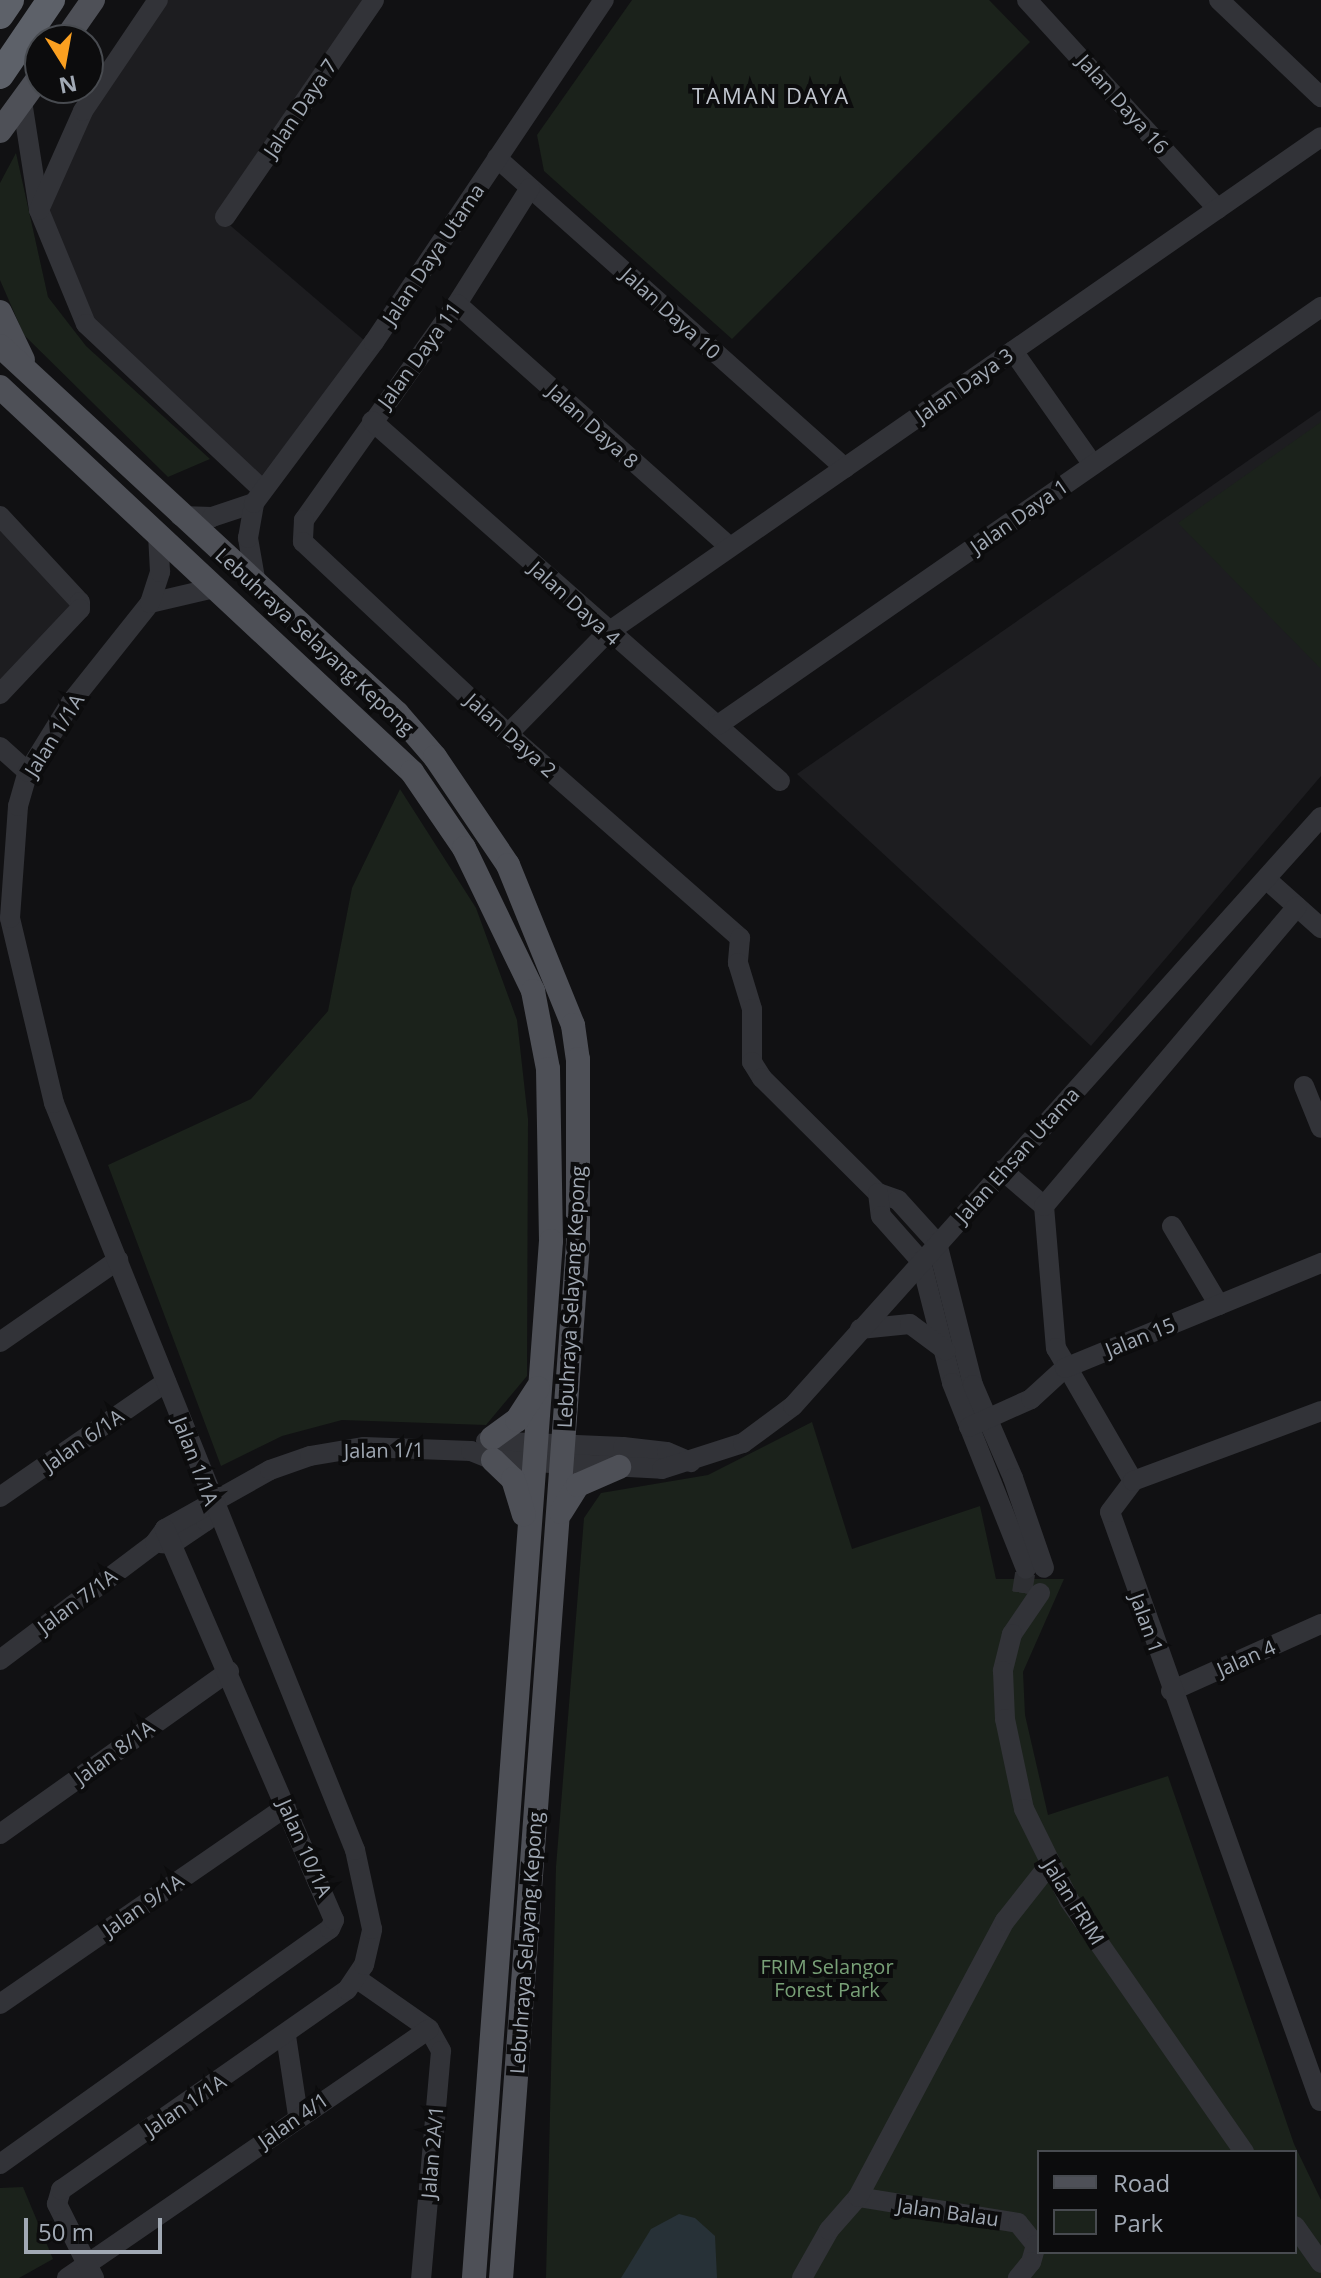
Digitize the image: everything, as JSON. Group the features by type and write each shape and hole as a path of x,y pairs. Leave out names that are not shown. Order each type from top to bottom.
{"highway":[{"path":"0,15 10,0"},
{"path":"0,75 51,0"}],"main road":[{"path":"76,24 93,0"},
{"path":"0,131 24,98"},
{"path":"0,312 29,372"},
{"name":"Lebuhraya Selayang Kepong","path":"0,346 180,516 397,713 435,757 496,842 553,965 578,1059 578,1243 501,2278"},
{"name":"Lebuhraya Selayang Kepong","path":"3,391 412,772 464,848 533,991 548,1069 551,1241 474,2278"},
{"path":"528,1540 518,1488 485,1450 517,1420 541,1380"},
{"path":"558,1518 578,1485 619,1467"}],"street":[{"path":"39,210 83,111 158,0"},
{"name":"Jalan Daya 7","path":"225,217 374,0"},
{"name":"Jalan Daya Utama","path":"256,584 248,538 258,496 374,342 604,0"},
{"name":"Jalan Daya 16","path":"1027,0 1218,209"},
{"path":"1219,0 1321,97"},
{"path":"22,101 39,210 86,324 258,496 212,517 180,516"},
{"name":"Jalan Daya 3","path":"508,734 607,633 1321,137"},
{"name":"Jalan Daya 10","path":"497,158 845,468"},
{"name":"Jalan Daya 11","path":"304,520 457,304 530,188"},
{"name":"Jalan Daya 8","path":"457,304 730,547"},
{"name":"Jalan Daya 1","path":"718,725 1321,307"},
{"path":"1013,351 1093,465"},
{"name":"Jalan Daya 4","path":"372,421 607,633 780,781"},
{"path":"0,516 80,602 80,609 0,694"},
{"name":"Jalan Daya 2","path":"304,520 303,542 310,551 508,734 740,938 738,963 752,1009 752,1062 762,1078 878,1193"},
{"name":"Jalan 1/1A","path":"90,2272 57,2204 61,2190 286,2036 356,1978 372,1929 365,1881 54,1103 10,918 18,806 28,772 72,701 150,603 160,572 158,538"},
{"path":"150,603 214,588"},
{"path":"0,747 28,772"},
{"name":"Jalan Ehsan Utama","path":"563,1453 619,1467 662,1469 726,1451 793,1406 1321,817"},
{"path":"1266,879 1321,928"},
{"path":"1044,1206 1297,907"},
{"path":"1304,1086 1321,1128"},
{"path":"1002,1170 1044,1206 1056,1348 1133,1481 1321,1411"},
{"path":"978,1423 945,1350 921,1261 881,1216 878,1193 898,1200 937,1243 978,1423 1009,1514 1035,1569"},
{"path":"1172,1226 1219,1305"},
{"path":"0,1342 118,1260"},
{"name":"Jalan 15","path":"978,1423 1031,1399 1065,1368 1321,1263"},
{"path":"860,1329 910,1324 945,1350"},
{"name":"Jalan 6/1A","path":"0,1497 166,1382"},
{"name":"Jalan 1/1","path":"213,1503 286,1463 325,1452 364,1447 536,1451"},
{"name":"Jalan Ehsan Utama","path":"536,1451 667,1452 691,1462"},
{"name":"Jalan 1","path":"1133,1481 1110,1512 1112,1527 1320,2101"},
{"name":"Jalan 7/1A","path":"0,1660 164,1538 206,1521 213,1503"},
{"name":"Jalan 10/1A","path":"0,2164 330,1929 333,1910 229,1671 164,1538"},
{"name":"Jalan FRIM","path":"1031,1593 1008,1647 1002,1695 1024,1809 1049,1865 1243,2150"},
{"name":"Jalan 4","path":"1171,1691 1319,1632"},
{"name":"Jalan 8/1A","path":"0,1834 229,1671"},
{"name":"Jalan 9/1A","path":"0,2004 286,1807"},
{"path":"802,2278 829,2230 858,2197 1005,1921 1049,1865"},
{"path":"356,1978 429,2029"},
{"name":"Jalan 4/1","path":"67,2278 90,2272 298,2115 429,2029"},
{"name":"Jalan 2A/1","path":"421,2278 441,2051 429,2029"},
{"path":"286,2036 298,2115"},
{"name":"Jalan Balau","path":"858,2197 1018,2223 1036,2245 1031,2262 1018,2278"},
{"path":"1297,2229 1321,2263"}],"shaded area":[{"path":"168,0 364,0 218,215 365,341 260,478 92,321 48,211 86,120 97,104 104,104 104,94"},
{"path":"1321,410 1321,776 1091,1046 797,774"},
{"path":"0,525 75,602 0,685"},
{"path":"679,2214 695,2218 715,2236 717,2278 621,2278 651,2229"}],"green space":[{"path":"632,0 989,0 1030,42 732,339 544,171 537,135"},
{"path":"16,153 48,297 86,346 210,459 168,477 24,335 0,280 0,183"},
{"path":"1321,422 1321,669 1178,523"},
{"path":"400,789 476,908 517,1020 528,1119 527,1376 486,1425 342,1420 282,1436 221,1466 108,1165 251,1099 328,1011 352,888"},
{"name":"FRIM Selangor Forest Park","path":"812,1422 852,1549 980,1506 996,1579 1064,1579 1023,1672 1025,1715 1048,1815 1168,1776 1297,2150 1037,2150 1037,2254 1297,2254 1297,2150 1321,2200 1321,2278 546,2278 556,1867 584,1518 601,1493 708,1475"},
{"path":"23,2187 53,2259 19,2278 0,2278 0,2188"}],"tunnel":[{"path":"1022,1593 1026,1569"}],"district":[{"name":"TAMAN DAYA","path":"771,96"}]}
